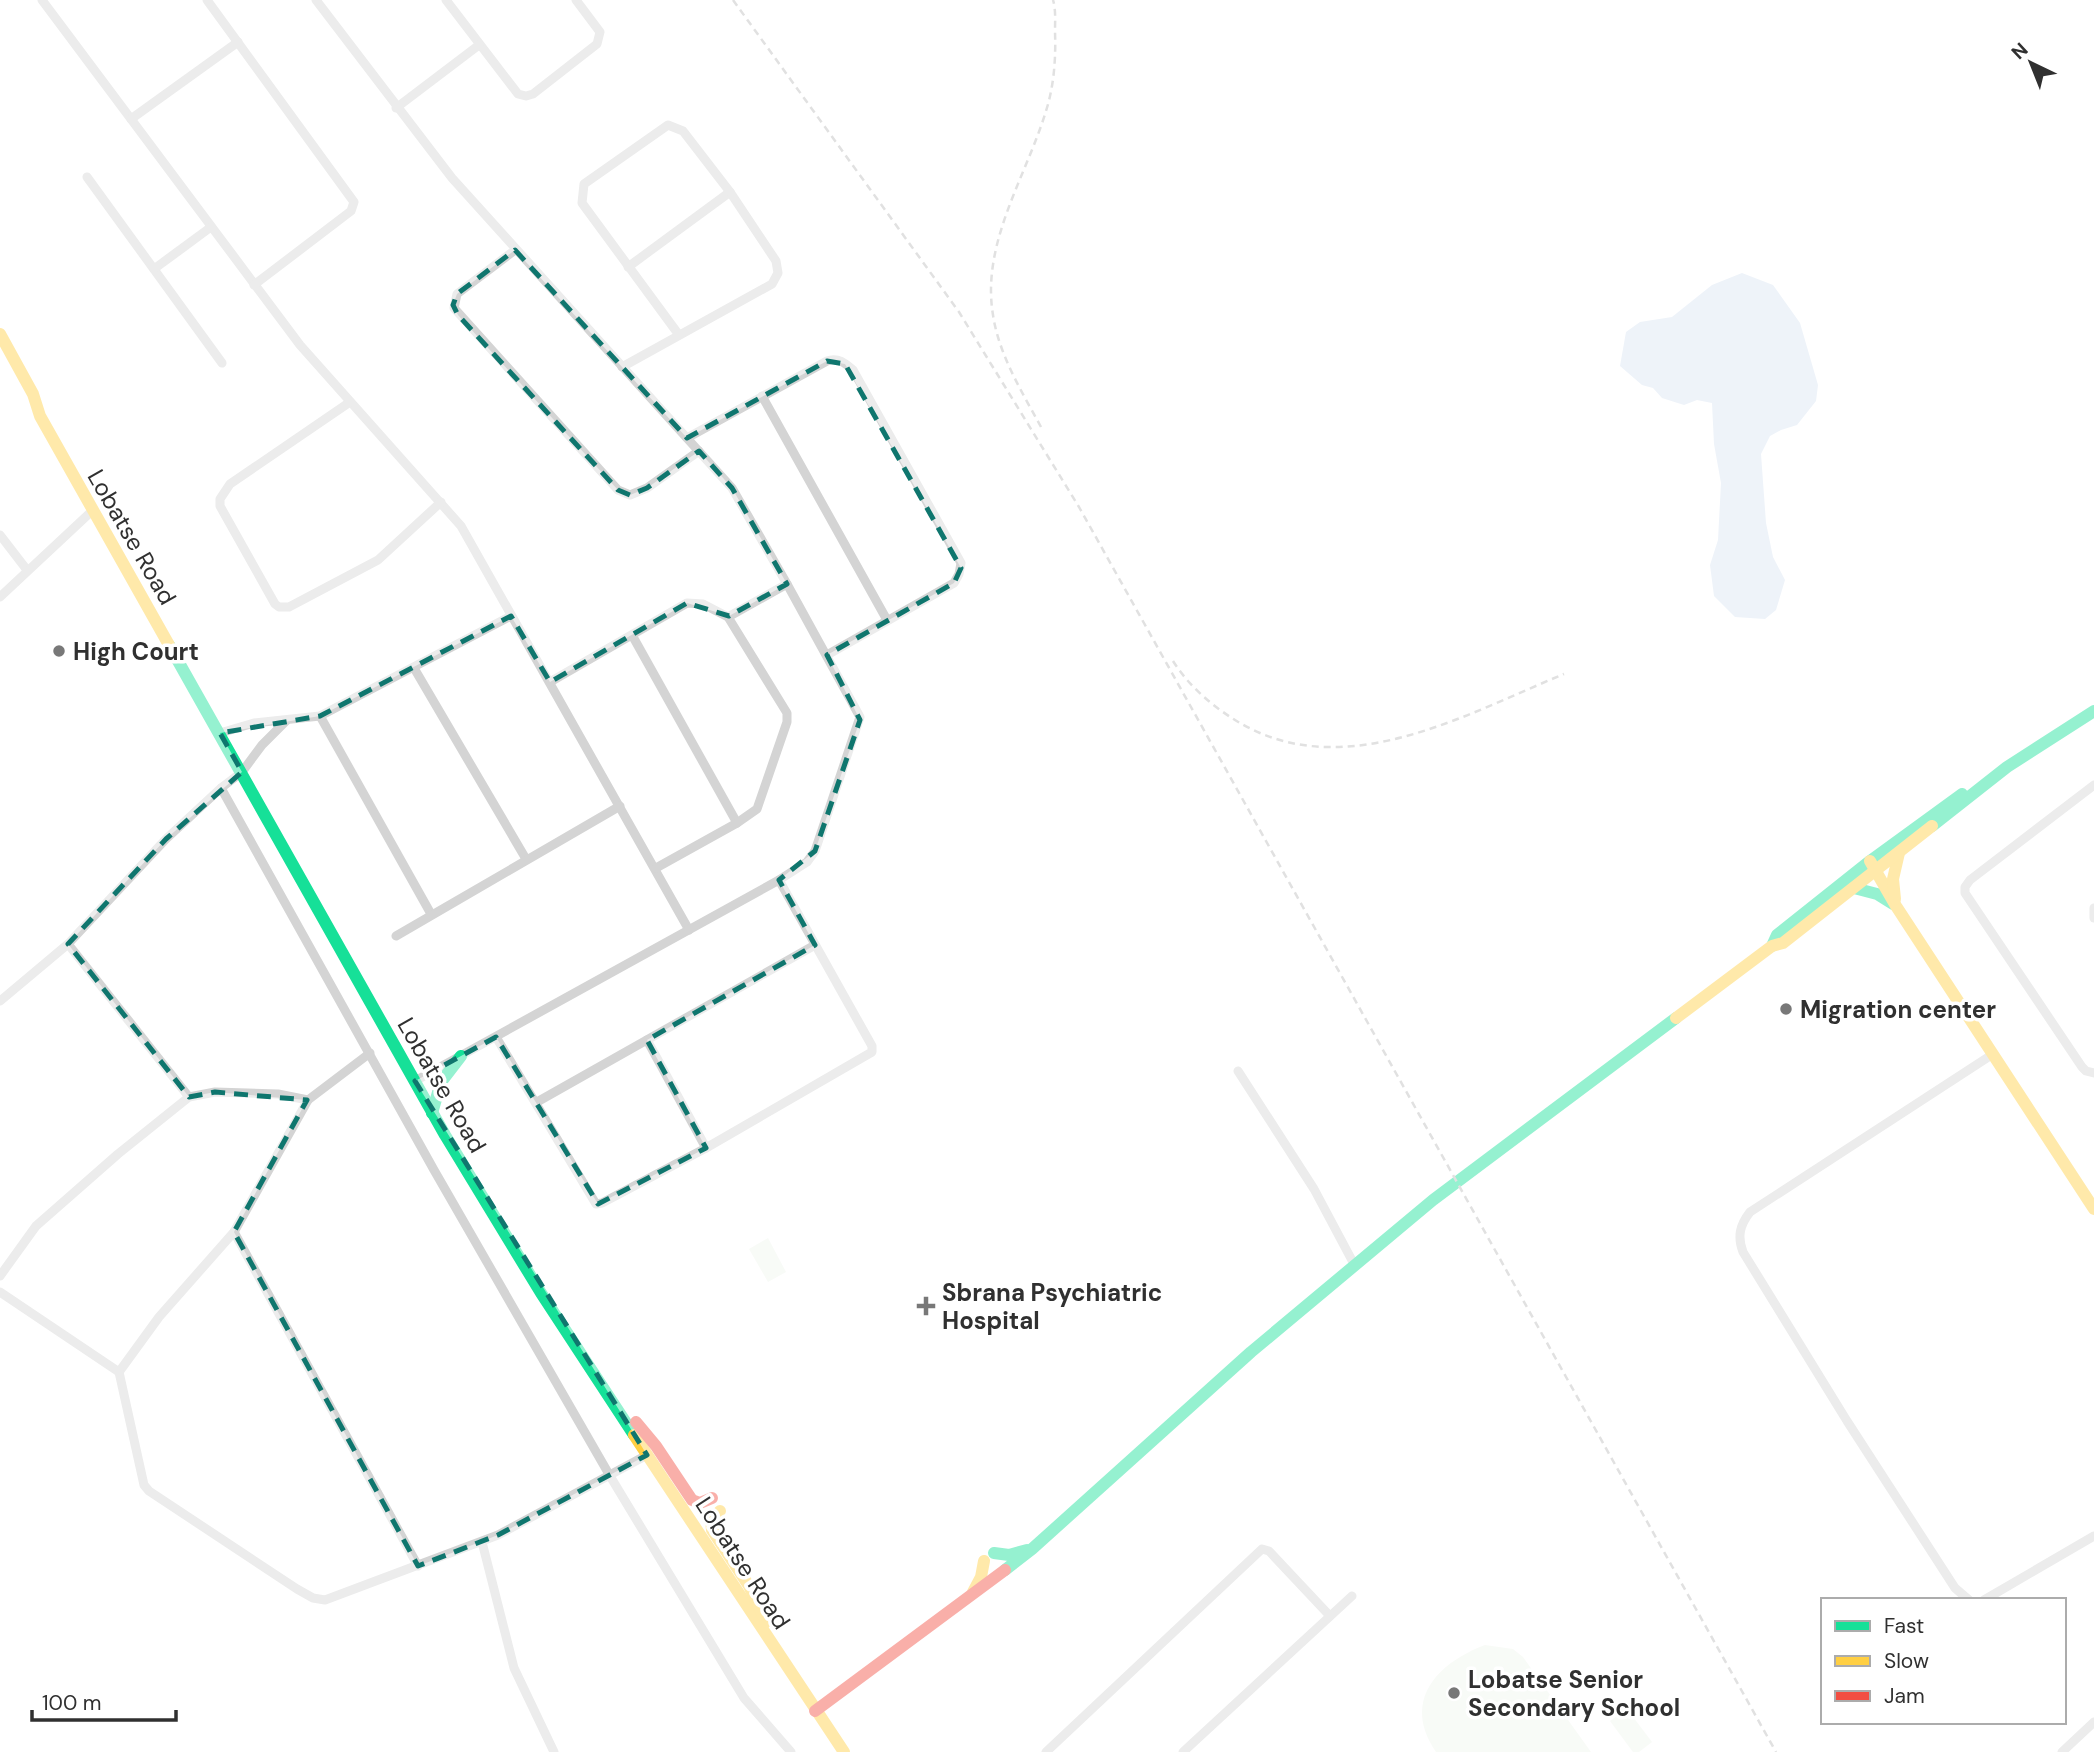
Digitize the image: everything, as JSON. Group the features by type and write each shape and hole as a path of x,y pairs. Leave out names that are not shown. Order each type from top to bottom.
{"main road":[{"name":"Lobatse Road","path":"0,334 33,394 40,416"},
{"name":"Lobatse Road","path":"0,352 25,396 40,416 220,733 432,1113 541,1293 844,1752"},
{"path":"815,1711 1032,1549 1251,1352 1433,1200 1772,946 1783,943 1854,888 1873,866 1899,853 2007,767 2094,711"},
{"path":"1772,946 1777,935 1873,866 1990,773 2007,767"},
{"path":"1896,906 1893,879 1899,853"},
{"path":"1873,866 1896,906 2092,1202"},
{"path":"1854,888 1877,894 1896,906"},
{"path":"432,1113 437,1088 447,1071 461,1056"},
{"path":"597,1378 656,1446 691,1500 700,1503 712,1498"},
{"path":"720,1511 711,1520 712,1530 755,1597 785,1665"},
{"path":"969,1598 989,1557 1032,1549"}],"street":[{"path":"42,0 300,345 461,526 689,930"},
{"path":"207,0 354,202 351,211 254,285"},
{"path":"317,0 396,108 452,178 732,488 858,710 860,720 815,851 804,864 415,1081"},
{"path":"446,0 518,93 526,96 533,94 599,40 600,32 576,0"},
{"path":"131,119 238,42"},
{"path":"396,108 480,45"},
{"path":"622,367 772,284 776,278 776,261 730,192 683,131 668,125 584,184 582,203 679,335"},
{"path":"87,177 222,363"},
{"path":"628,267 730,192"},
{"path":"154,269 211,227"},
{"path":"515,250 457,294 454,308 618,490 630,495 647,488 699,451"},
{"path":"687,438 827,361 836,359 853,370 961,564 954,583 827,655"},
{"path":"762,396 887,620"},
{"path":"350,402 230,484 220,499 220,506 275,604 289,607 373,564 441,502"},
{"path":"0,597 92,511"},
{"path":"0,535 27,570"},
{"path":"728,617 787,584"},
{"path":"550,682 690,602 703,604 728,617 787,713 788,718 760,805 737,823 656,868"},
{"path":"220,733 244,725 320,716 511,616"},
{"path":"632,635 737,823"},
{"path":"414,668 526,859"},
{"path":"320,716 431,914"},
{"path":"0,1001 68,944 166,839 242,772 262,745 286,721"},
{"path":"2094,785 1970,880 1965,887 1965,893 2082,1067 2094,1073"},
{"path":"222,788 610,1475 744,1698 791,1752"},
{"path":"396,936 620,806"},
{"path":"496,1037 537,1102 594,1203 598,1204 706,1149 866,1058 872,1052 872,1046 779,880"},
{"path":"2094,908 2094,918"},
{"path":"68,944 189,1097"},
{"path":"537,1102 815,945"},
{"path":"647,1040 706,1149"},
{"path":"119,1371 159,1317 234,1232 308,1100 370,1053"},
{"path":"1967,1598 1955,1588 1840,1410 1743,1252 1739,1231 1750,1212 1993,1054"},
{"path":"1238,1071 1314,1189 1355,1266"},
{"path":"0,1276 36,1226 118,1154 189,1097 215,1092 278,1094 308,1100"},
{"path":"234,1232 418,1566"},
{"path":"0,1292 119,1371 141,1480 149,1491 313,1598 325,1600 482,1542 647,1455"},
{"path":"1987,1598 2094,1536"},
{"path":"482,1542 514,1668 554,1752"},
{"path":"1046,1752 1262,1549 1269,1551 1330,1616"},
{"path":"1183,1752 1352,1596"},
{"path":"2062,1752 2094,1722"}],"highlighted area":[{"path":"515,250 687,438 827,361 845,364 961,568 954,583 827,655 860,720 815,851 779,880 815,945 647,1040 706,1148 598,1204 496,1037 415,1081 647,1455 498,1535 418,1566 234,1232 307,1100 215,1092 189,1097 68,944 166,839 242,772 220,733 320,716 511,616 550,682 687,603 729,616 787,584 732,488 699,451 647,488 630,495 618,490 458,315 453,305 457,294"}],"shaded area":[{"path":"768,1238 786,1272 768,1282 749,1249"},
{"path":"1485,1645 1513,1649 1523,1657 1591,1752 1436,1752 1426,1733 1422,1716 1423,1700 1429,1686 1452,1662"},
{"path":"1627,1709 1652,1742 1639,1752 1633,1752 1610,1721"}],"water":[{"path":"1742,273 1773,285 1800,323 1818,385 1816,401 1797,425 1770,436 1761,454 1766,523 1773,557 1785,580 1776,610 1765,619 1735,617 1714,596 1710,565 1718,540 1721,483 1714,444 1712,403 1697,400 1684,405 1662,398 1653,388 1642,385 1620,366 1626,332 1640,322 1672,317 1712,285"}],"railway":[{"path":"733,0 959,312 1079,507 1776,1752"},
{"path":"1041,427 1000,344 993,315 991,288 999,236 1051,92 1055,52 1053,0"},
{"path":"1173,661 1201,694 1235,720 1275,739 1317,747 1359,746 1401,738 1484,708 1564,674"}],"traffic: fast":[{"path":"169,645 445,1135 541,1293 634,1435"},
{"path":"1932,826 2007,767 2094,711"},
{"path":"1772,946 1777,935 1870,861 1962,794"},
{"path":"1854,888 1877,894 1893,904"},
{"path":"1005,1570 1032,1549 1251,1352 1433,1200 1676,1018"},
{"path":"432,1113 441,1082 461,1056"},
{"path":"994,1553 1009,1555 1027,1550"}],"traffic: slow":[{"path":"0,334 33,394 40,416 169,645"},
{"path":"1676,1018 1772,946 1783,943 1932,826"},
{"path":"1895,899 1893,879 1899,853"},
{"path":"1870,861 1896,906 2094,1209"},
{"path":"634,1435 844,1752"},
{"path":"720,1511 711,1520 712,1530 749,1586 766,1622"},
{"path":"973,1592 981,1577 984,1561"}],"traffic: jam":[{"path":"636,1422 656,1446 692,1500 700,1503 712,1498"},
{"path":"815,1711 1005,1570"}],"place":[{"name":"High Court","path":"59,651"},
{"name":"Migration center","path":"1786,1009"},
{"name":"Sbrana Psychiatric Hospital","path":"926,1306"},
{"name":"Lobatse Senior Secondary School","path":"1454,1693"}]}
